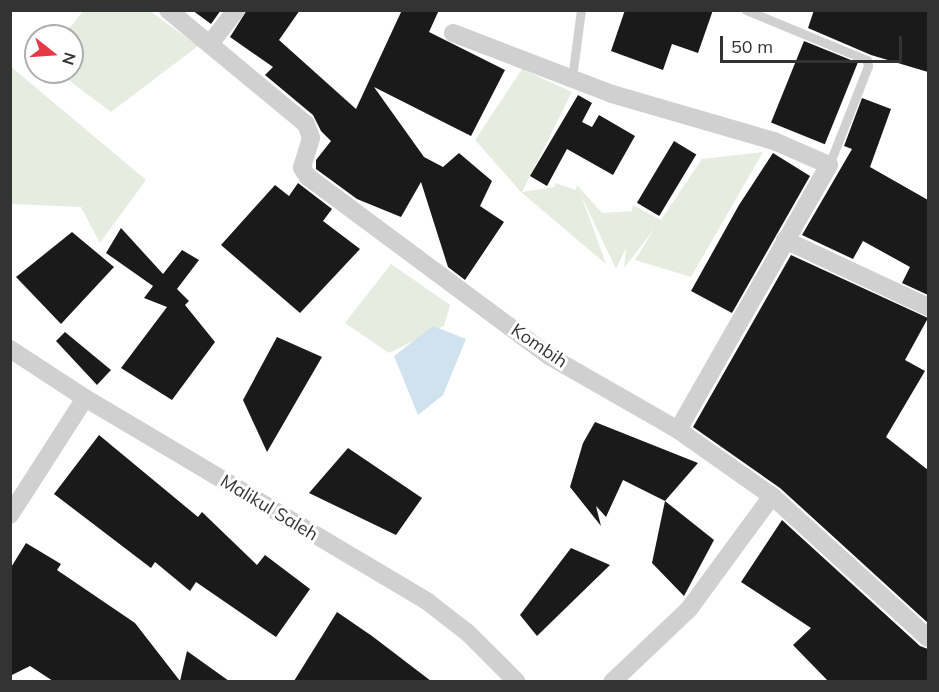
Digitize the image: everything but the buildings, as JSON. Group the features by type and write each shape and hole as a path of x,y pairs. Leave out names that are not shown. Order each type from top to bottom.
{"street":[{"name":"Kombih","path":"168,10 311,130 303,160 308,177 549,356 678,429 772,496 928,638"},
{"path":"210,44 236,10"},
{"path":"453,33 572,78 774,141 829,165 678,429"},
{"path":"785,240 928,308"},
{"name":"Malikul Saleh","path":"10,349 86,398 428,602 468,633 517,681"},
{"path":"10,515 86,398"},
{"path":"612,681 689,609 772,496"}],"lane":[{"path":"572,78 581,10"},
{"path":"746,10 867,60 868,66 829,165"}],"shaded area":[{"path":"83,11 150,11 198,46 111,112 74,84 84,84 84,24 73,24"},
{"path":"10,66 24,78 24,84 31,84 146,180 100,243 81,207 11,204"},
{"path":"522,69 572,92 522,192 555,187 555,183 576,190 577,185 602,213 632,211 633,205 661,220 702,159 763,152 691,277 635,260 655,228 624,268 626,248 616,269 581,195 606,264 521,192 475,140"},
{"path":"391,264 450,305 444,326 389,353 345,323"}],"water":[{"path":"433,326 466,339 443,395 418,415 394,356"}]}
